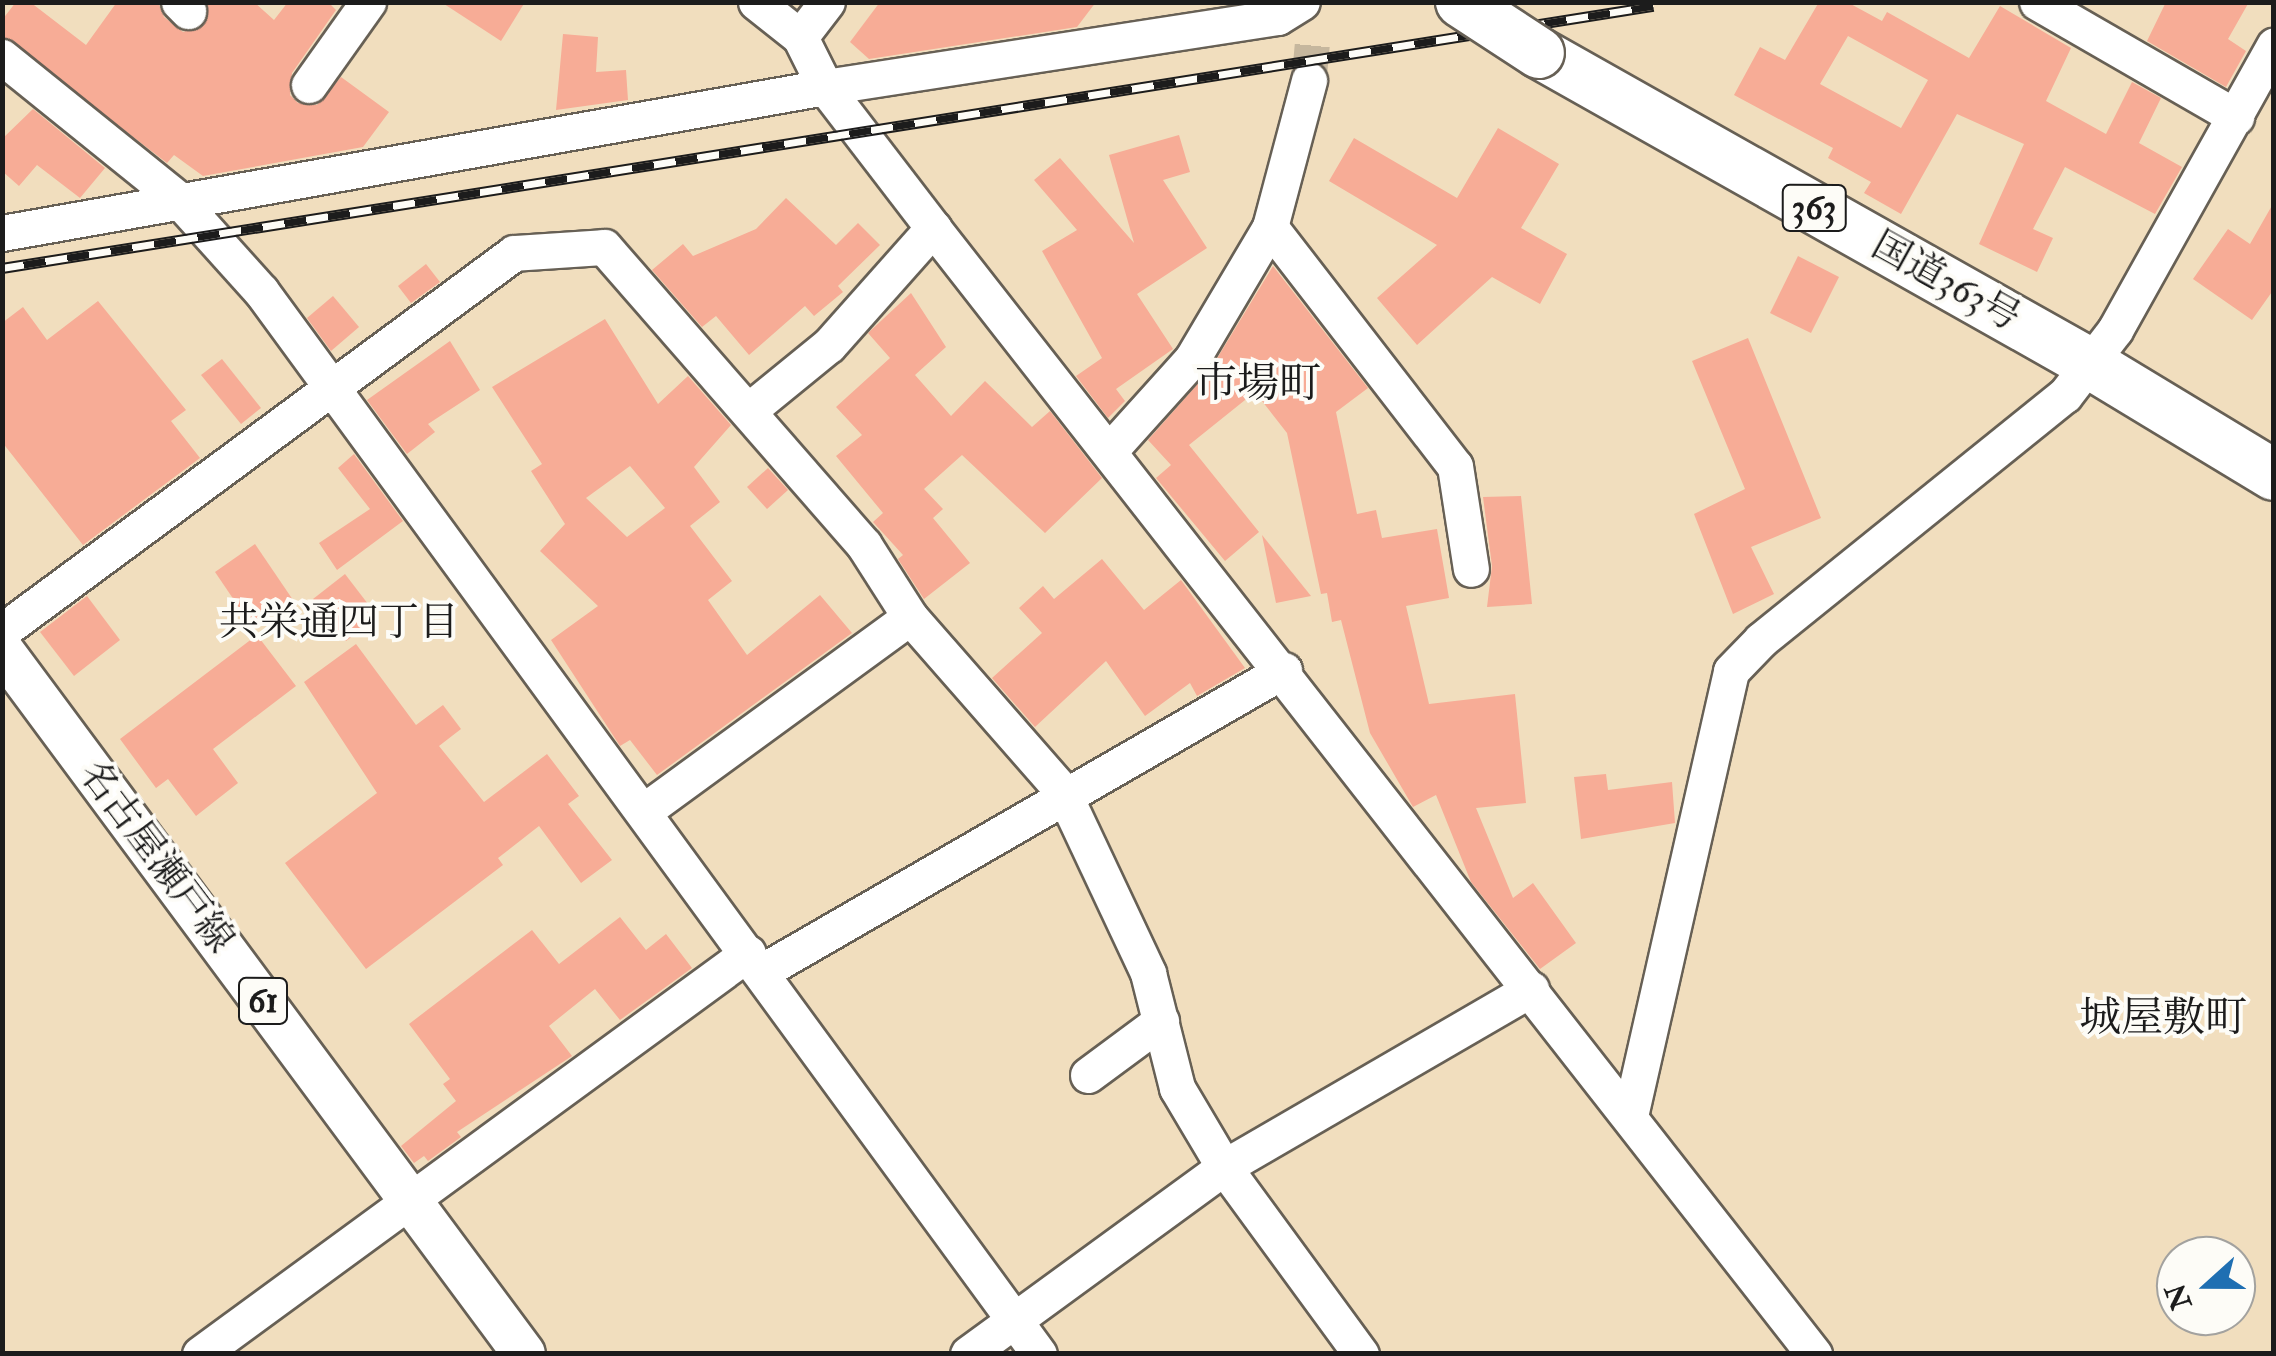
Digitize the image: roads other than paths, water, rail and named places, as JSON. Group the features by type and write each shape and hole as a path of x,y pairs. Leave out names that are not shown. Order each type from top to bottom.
{"highway":[{"name":"国道363号","path":"1461,2 1539,53 2090,363 2274,475"}],"main road":[{"name":"名古屋瀬戸線","path":"2,650 524,1354"}],"street":[{"path":"309,84 368,2"},
{"path":"756,2 800,37 824,87 1111,448 1814,1354"},
{"path":"800,37 827,2"},
{"path":"2,233 824,87 1278,17 1302,2"},
{"path":"2037,2 2236,117"},
{"path":"1630,1116 1732,671 1761,640 2022,434 2090,363 2236,117 2274,45"},
{"path":"2,58 179,200 262,291 330,392 644,811 1039,1354"},
{"path":"1111,448 1192,359 1270,227 1309,80"},
{"path":"1270,227 1455,466 1471,569"},
{"path":"748,410 829,345 933,228"},
{"path":"2,631 514,253 604,247 864,545 910,617 1063,792 1148,973 1177,1088 1224,1167 1361,1354"},
{"path":"644,811 910,617"},
{"path":"200,1354 410,1199 754,962 1284,670"},
{"path":"968,1354 1224,1167 1531,989"},
{"path":"1088,1075 1161,1021"}],"tunnel":[{"path":"1309,80 1313,37"}],"railway":[{"path":"2,268 1653,6"}],"district":[{"name":"市場町","path":"1258,384"},
{"name":"共栄通四丁目","path":"339,623"},
{"name":"城屋敷町","path":"2163,1018"}]}
